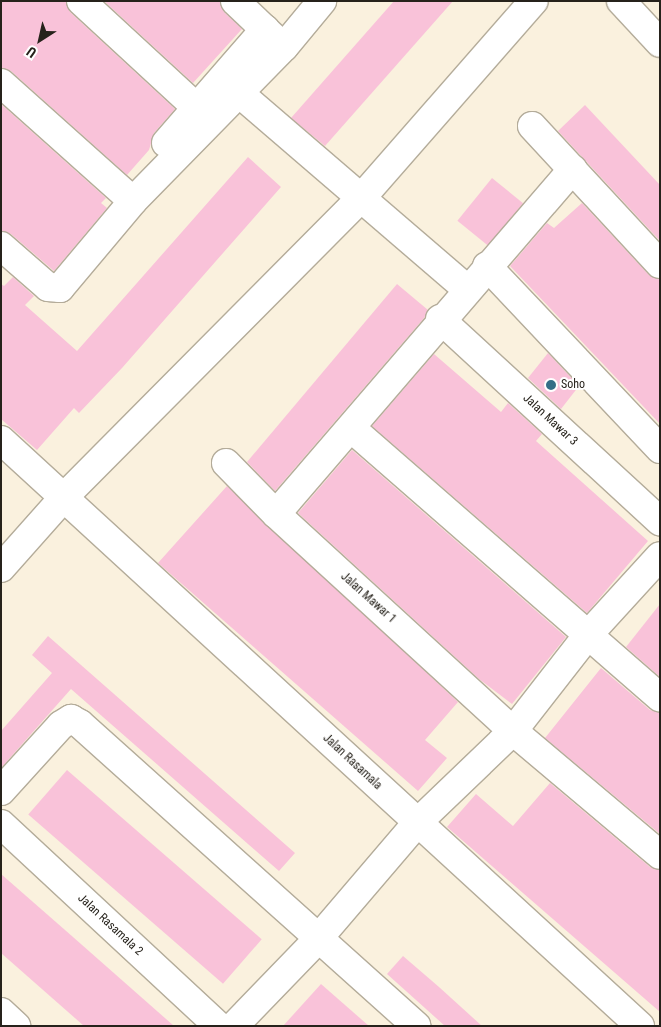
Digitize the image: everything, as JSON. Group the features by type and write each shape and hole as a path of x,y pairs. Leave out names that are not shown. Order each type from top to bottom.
{"street":[{"path":"80,1 197,108"},
{"path":"235,1 274,38"},
{"path":"1,246 48,287 60,288 197,108 274,38 322,1"},
{"path":"1,568 65,496 363,196 534,1"},
{"path":"621,1 660,44"},
{"path":"128,197 239,93 274,38"},
{"path":"1,83 128,197"},
{"path":"239,93 363,196 467,289"},
{"path":"532,126 660,264"},
{"path":"276,514 351,428 440,319 573,169"},
{"path":"487,266 660,449"},
{"name":"Jalan Mawar 3","path":"440,319 660,521"},
{"path":"351,428 660,698"},
{"name":"Jalan Rasamala","path":"1,440 65,496 417,823 640,1026"},
{"name":"Jalan Mawar 1","path":"226,462 276,514 513,731 660,855"},
{"path":"234,1026 317,940 417,823 513,731 587,636 660,556"},
{"path":"1,791 61,725 71,719 80,724 317,940 416,1026"},
{"name":"Jalan Rasamala 2","path":"1,824 218,1026"},
{"path":"1,1012 16,1026"}],"building":[{"path":"1,1 66,1 70,12 175,109 154,133 149,150 127,175 11,71 1,68"},
{"path":"104,1 220,1 224,12 242,29 193,83"},
{"path":"394,1 453,1 325,146 291,118"},
{"path":"1,104 106,198 101,203 107,208 54,271 11,234 1,231"},
{"path":"585,105 660,185 660,241 558,131"},
{"path":"248,157 281,187 122,368 79,413 74,408 37,450 1,419 1,284 4,286 13,277 34,296 25,305 77,351"},
{"path":"492,178 523,203 488,246 457,221"},
{"path":"582,203 649,275 660,279 660,424 510,266 547,223 554,228"},
{"path":"397,284 428,310 425,317 275,491 247,462"},
{"name":"Soho","path":"548,353 579,386 561,409 528,378"},
{"path":"434,354 501,412 508,403 542,434 536,441 648,541 587,613 372,426"},
{"path":"352,450 566,637 512,704 479,679 298,513"},
{"path":"227,486 458,702 425,740 447,758 418,791 158,563"},
{"path":"660,604 660,677 626,647"},
{"path":"48,636 295,853 279,871 71,689 1,768 1,731 52,673 32,655"},
{"path":"601,668 650,710 660,713 660,834 545,738"},
{"path":"67,770 262,939 223,984 28,815"},
{"path":"550,783 650,867 660,870 660,1012 447,827 476,794 513,826"},
{"path":"1,874 174,1026 84,1026 1,953"},
{"path":"403,956 482,1026 445,1026 387,974"},
{"path":"321,984 369,1026 283,1026"}],"place":[{"name":"Soho","path":"551,385"}]}
